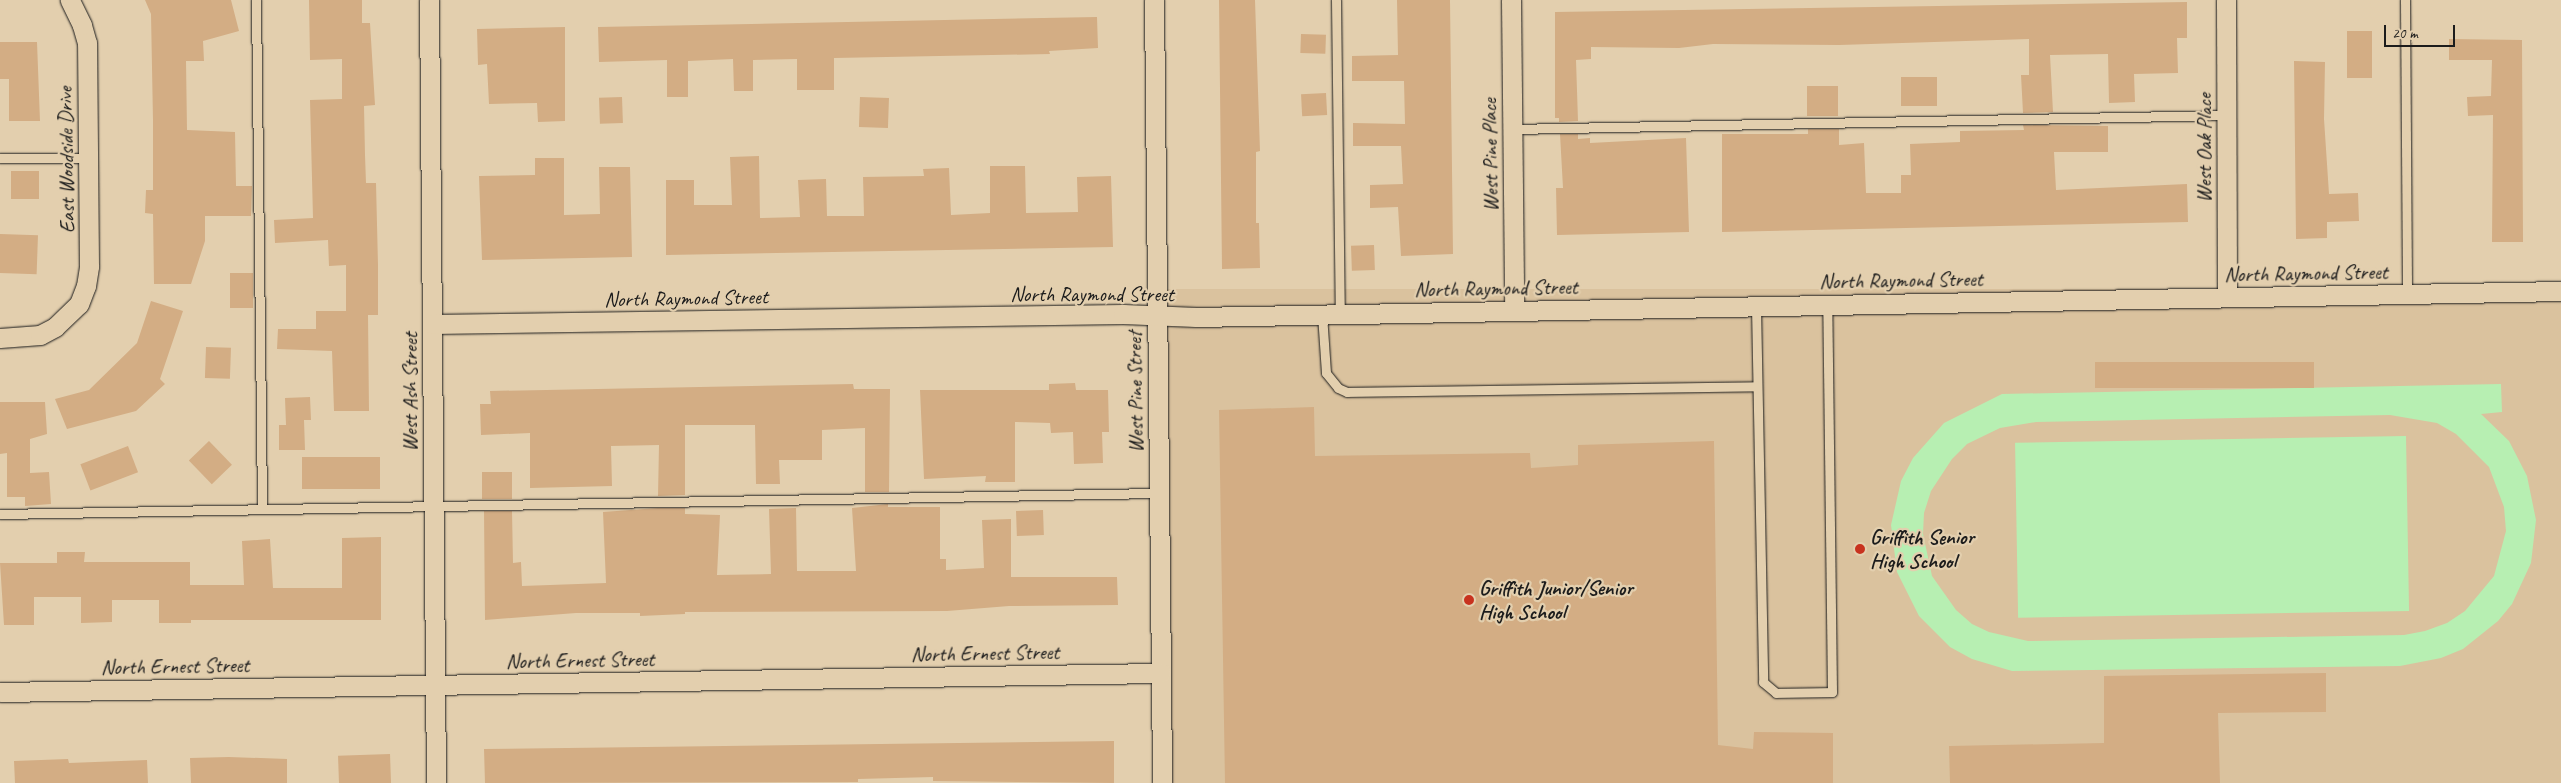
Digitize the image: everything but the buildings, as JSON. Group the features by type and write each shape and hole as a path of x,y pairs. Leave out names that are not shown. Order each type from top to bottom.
{"street":[{"name":"East Woodside Drive","path":"0,338 40,335 68,317 86,286 90,266 87,43 82,25 70,0"},
{"name":"West Ash Street","path":"429,0 436,783"},
{"name":"West Pine Street","path":"1154,0 1162,783"},
{"name":"West Pine Place","path":"1511,0 1514,310"},
{"name":"West Oak Place","path":"2226,0 2227,297"},
{"name":"North Raymond Street","path":"432,324 1331,314 2561,291"},
{"name":"North Ernest Street","path":"0,692 1161,673"}],"lane":[{"path":"256,0 262,508"},
{"path":"1336,0 1331,314 1326,373 1338,388 1347,392 1757,386"},
{"path":"2405,0 2407,294"},
{"path":"1512,130 2227,115"},
{"path":"0,158 88,158"},
{"path":"1756,306 1763,682 1776,693 1832,692 1828,304"},
{"path":"0,514 1158,493"}],"shaded area":[{"name":"Griffith Senior High School","path":"1156,289 2561,289 2561,783 1156,783"}],"green space":[{"path":"2501,384 2502,412 2481,414 2509,441 2527,476 2536,520 2531,563 2512,604 2498,621 2463,649 2441,658 2400,666 2012,671 1972,659 1950,647 1919,616 1897,572 1891,525 1901,481 1913,458 1944,423 2002,394","holes":["2390,415 2437,423 2456,434 2489,467 2504,507 2506,531 2494,576 2465,611 2447,623 2425,631 2404,635 2028,641 1989,632 1972,624 1956,610 1932,576 1923,534 1924,513 1931,491 1952,459 1967,444 2000,428 2036,422"]},
{"path":"2406,436 2409,611 2018,618 2015,443"}],"place":[{"name":"Griffith Senior High School","path":"1860,549"},
{"name":"Griffith Junior/Senior High School","path":"1469,600"}]}
